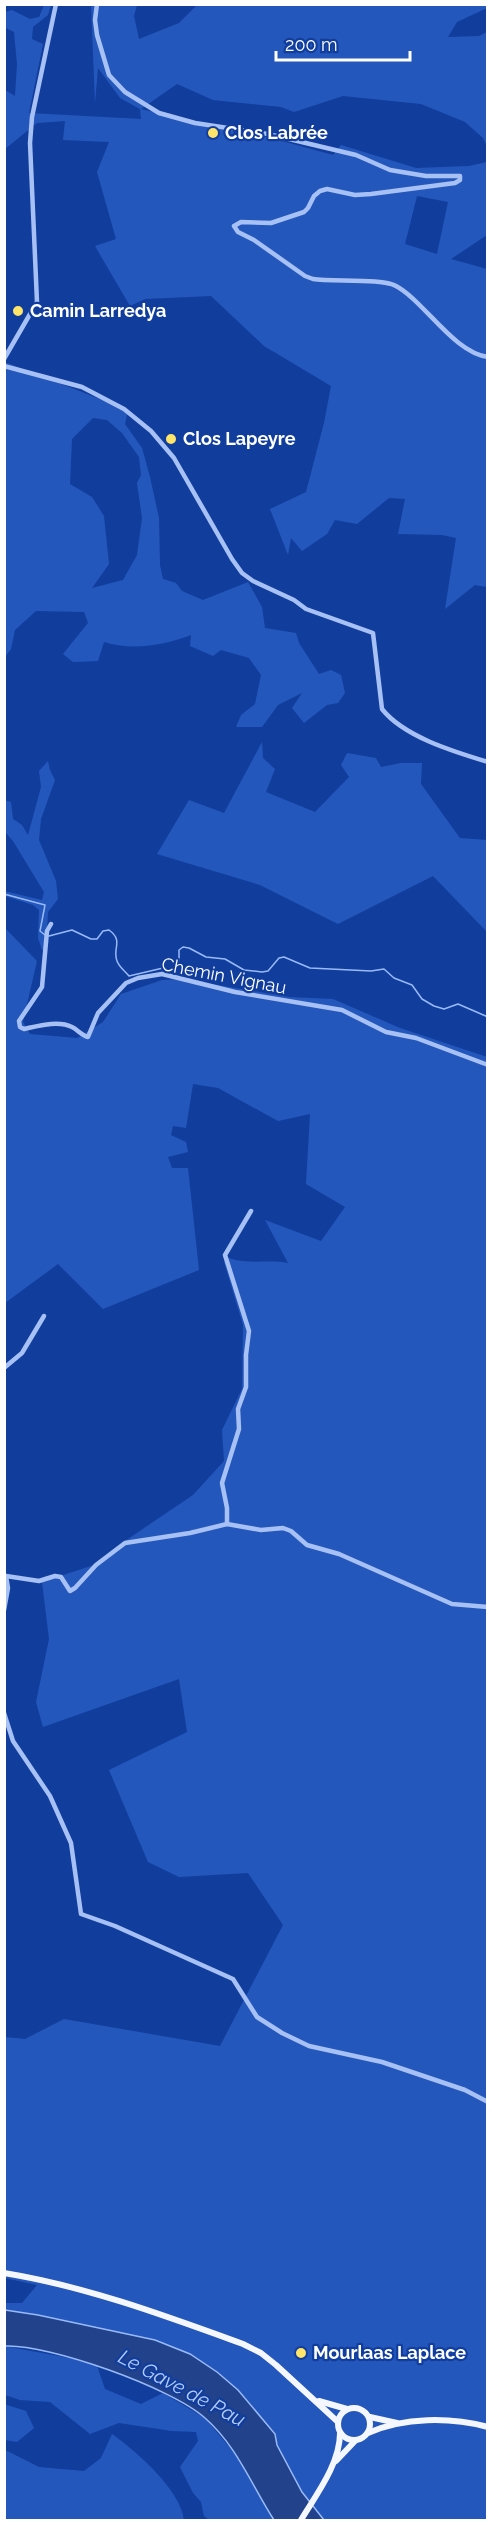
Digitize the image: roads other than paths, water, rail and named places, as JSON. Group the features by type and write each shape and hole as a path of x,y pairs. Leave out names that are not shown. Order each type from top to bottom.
{"main road":[{"path":"4,2273 70,2287 120,2301 243,2344 261,2353 276,2365 338,2422"},
{"path":"315,2400 347,2409 363,2410 370,2417 379,2421 403,2424"},
{"path":"301,2520 332,2466 340,2442 338,2422 347,2409"},
{"path":"340,2433 347,2439 355,2441 363,2439 371,2425 370,2417"},
{"path":"368,2433 403,2424 438,2420 488,2427"},
{"path":"332,2466 355,2441"}],"street":[{"path":"4,359 37,302 30,142 32,117 56,4"},
{"path":"97,4 95,21 97,35 109,75 125,93 159,113 195,123 268,134 356,155 398,171 426,176 460,176 460,180 455,183 371,194 355,195 327,189 320,191 303,212 271,223 241,222 234,226 238,232 313,279 383,283 397,286 470,351 488,357"},
{"path":"4,366 82,387 124,409 152,430 174,458 242,573 253,581 294,600 306,609 373,633 382,709 388,716 425,740 488,762"},
{"name":"Chemin Vignau","path":"51,924 47,932 42,987 19,1021 20,1027 24,1029 60,1024 72,1027 88,1037 98,1013 126,983 138,978 162,974 235,992 342,1010 386,1032 416,1038 488,1065"},
{"path":"227,1524 227,1508 222,1483 239,1429 238,1409 246,1387 249,1331 225,1255 251,1211"},
{"path":"4,1368 22,1353 45,1316"},
{"path":"4,1611 8,1588 5,1575 39,1581 55,1576 61,1577 70,1591 103,1559 125,1543 190,1533 227,1524 261,1530 283,1528 291,1531 307,1545 339,1554 452,1604 488,1607"},
{"path":"4,1713 13,1741 50,1796 71,1843 81,1914 115,1926 233,1979 257,2017 309,2046 382,2062 465,2090 488,2102"}],"water":[{"name":"Le Gave de Pau","path":"5,2310 155,2340 190,2354 238,2390 275,2434 277,2445 302,2492 324,2520 274,2520 226,2441 205,2418 189,2406 139,2382 79,2360 25,2347 5,2346"}],"waterway":[{"path":"4,894 45,905 40,931 45,935"},
{"path":"49,936 72,930 91,939 97,939 103,931 109,930 117,941 118,963 129,976 163,968 169,971 175,970 179,963 179,950 183,947 206,957 225,959 244,970 262,972 268,971 279,958 284,957 310,968 371,971 384,969 394,978 412,985 422,999 434,1006 444,1009 458,1004 488,1017"}],"place":[{"name":"Clos Labrée","path":"213,133"},
{"name":"Camin Larredya","path":"18,311"},
{"name":"Clos Lapeyre","path":"171,439"},
{"name":"Mourlaas Laplace","path":"301,2353"}]}
